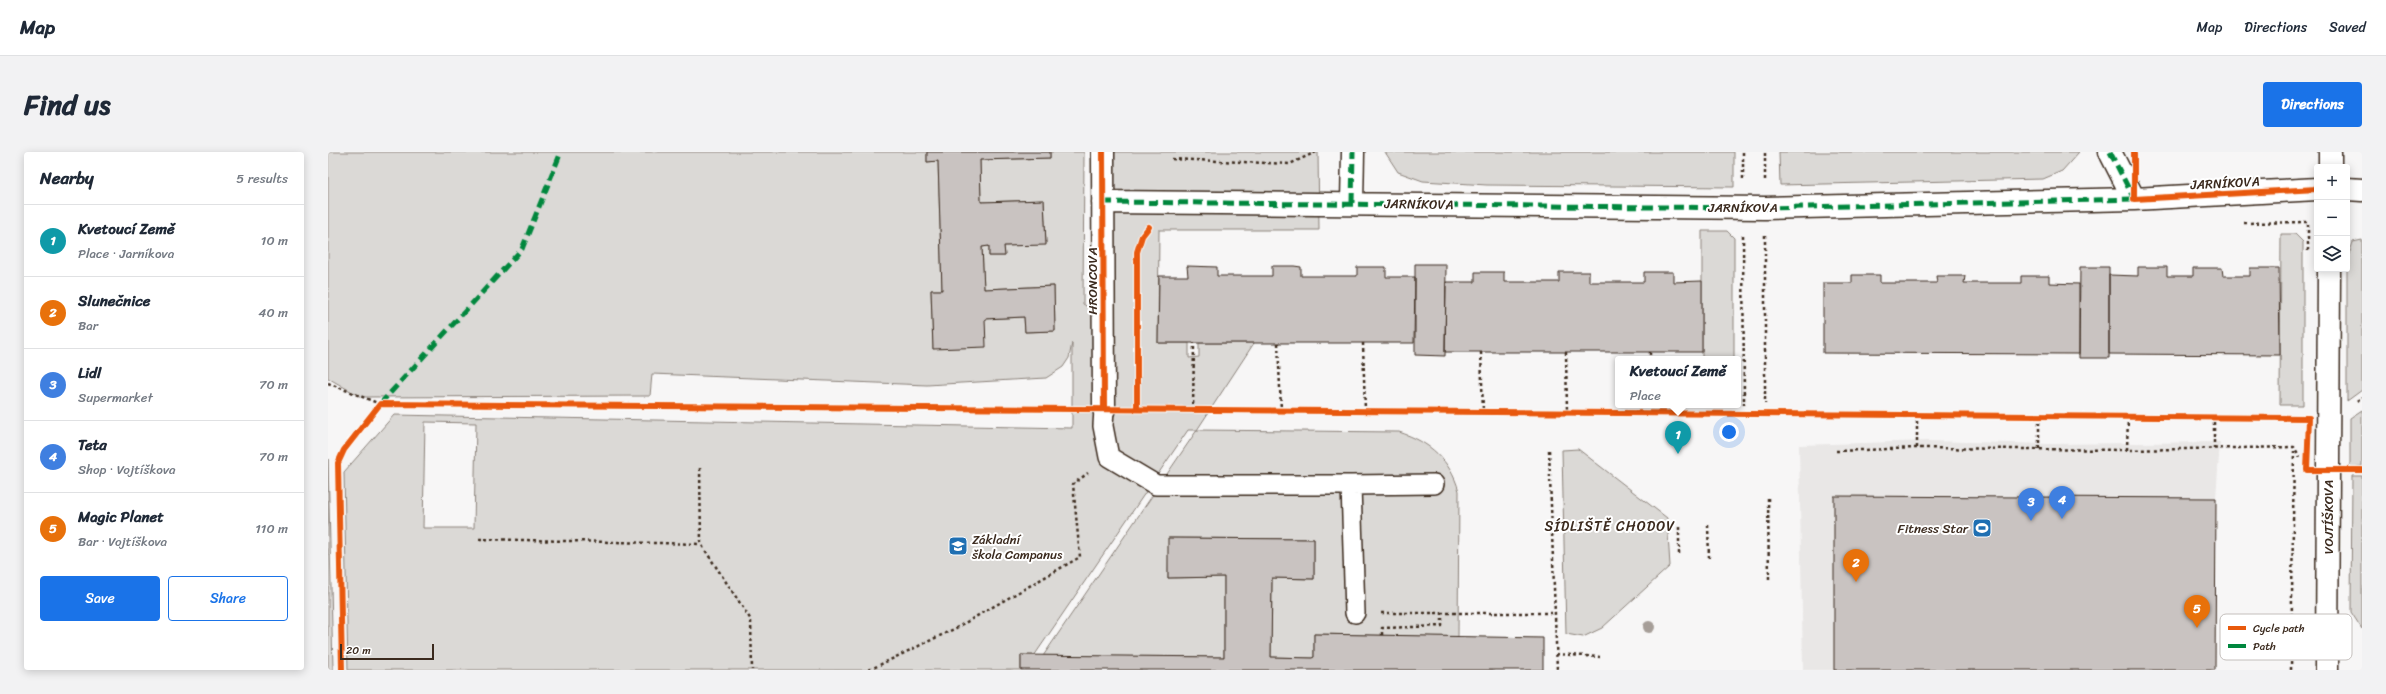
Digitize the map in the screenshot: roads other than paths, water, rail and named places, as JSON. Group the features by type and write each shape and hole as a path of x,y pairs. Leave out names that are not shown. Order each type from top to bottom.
{"street":[{"name":"HRONCOVA","path":"1103,152 1104,409"},
{"path":"1352,203 1353,152"},
{"path":"2110,152 2134,199"},
{"path":"2330,152 2330,164"},
{"name":"JARNÍKOVA","path":"1103,202 1352,203 1765,208 2134,199 2314,189"},
{"path":"2350,189 2362,190"},
{"name":"VOJTÍŠKOVA","path":"2327,614 2329,272"},
{"name":"VOJTÍŠKOVA","path":"2327,660 2327,670"}],"lane":[{"path":"1104,409 1103,426 1109,457 1156,485 1434,484"},
{"path":"1351,485 1355,613"}],"place":[{"name":"Kvetoucí Země","path":"1678,454"},
{"name":"Teta","path":"2062,519"},
{"name":"Lidl","path":"2031,521"},
{"name":"Fitness Star","path":"1982,528"},
{"name":"Základní škola Campanus","path":"958,546"},
{"name":"Slunečnice","path":"1856,582"},
{"name":"Magic Planet","path":"2197,628"}],"district":[{"name":"SÍDLIŠTĚ CHODOV","path":"1610,526"}]}
